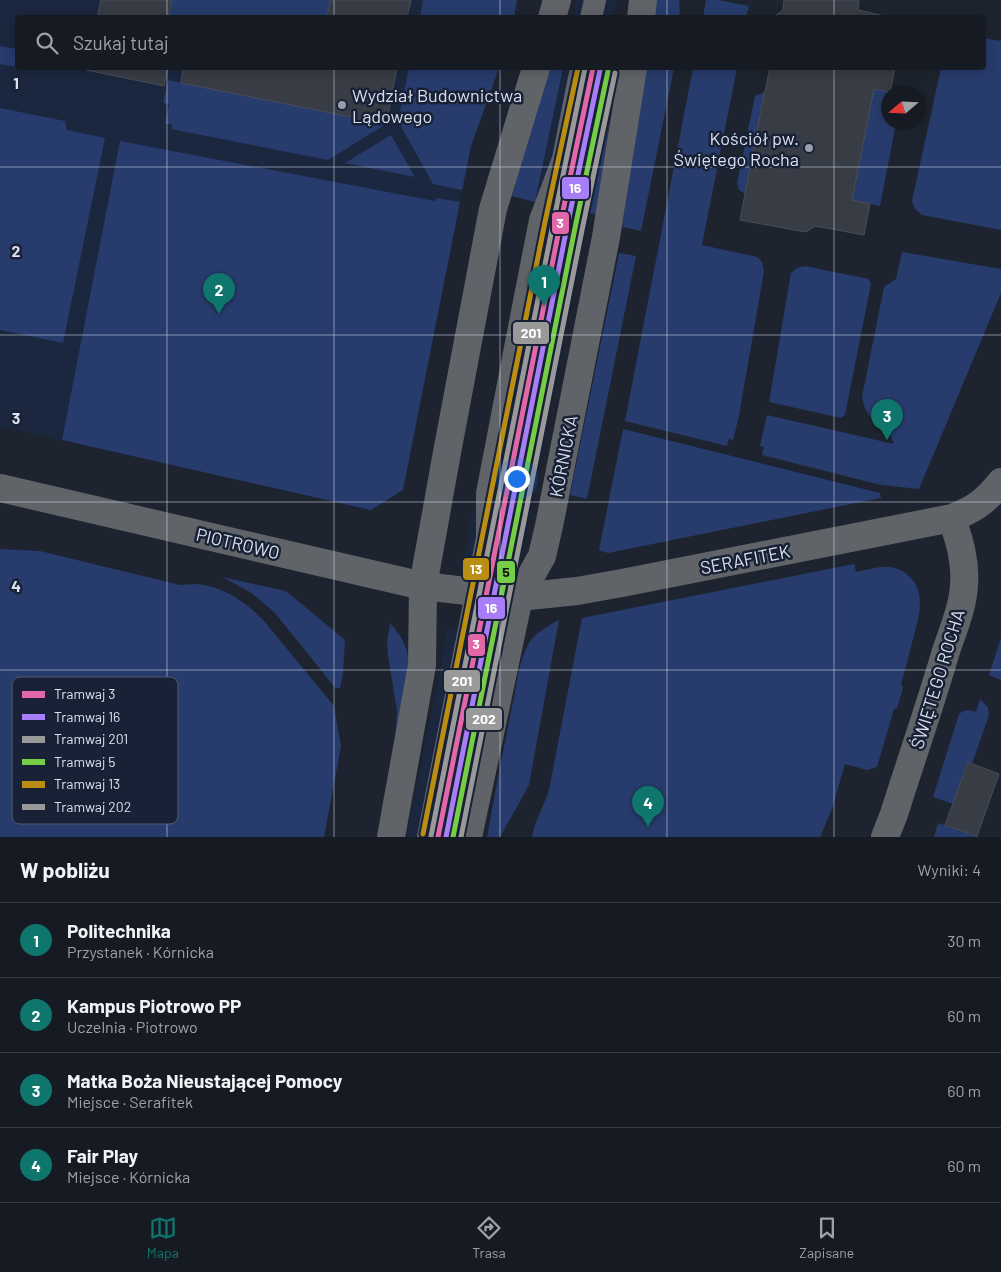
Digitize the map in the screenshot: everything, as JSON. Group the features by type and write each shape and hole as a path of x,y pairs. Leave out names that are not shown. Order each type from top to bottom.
{"street":[{"path":"553,15 557,0"},
{"path":"641,15 643,0"},
{"path":"390,837 422,665 424,586 493,209 535,70"},
{"name":"KÓRNICKA","path":"468,837 519,597 542,556 549,526 606,237 633,70"},
{"name":"SERAFITEK","path":"476,592 519,597 577,591 952,518 974,508 991,495 1001,482"},
{"name":"PIOTROWO","path":"0,488 424,586 476,592"},
{"name":"ŚWIĘTEGO ROCHA","path":"885,837 940,673 964,587 964,563 960,542 952,518"}],"lane":[{"path":"592,15 595,0"},
{"path":"428,837 487,538 506,497 560,225 563,159 581,70"}],"shaded area":[{"path":"0,0 500,0 498,15 15,15 15,70 487,70 403,490 371,510 0,426"},
{"path":"172,0 330,0 327,15 169,15"},
{"path":"423,0 517,0 514,15 420,15"},
{"path":"576,0 617,0 613,15 574,15"},
{"path":"651,0 679,0 680,15 649,15"},
{"path":"706,0 718,0 749,6 747,15 703,15"},
{"path":"986,38 1001,41 1001,230 922,215 915,209 912,201 941,70 986,70"},
{"path":"0,46 15,49 15,67 0,64"},
{"path":"409,70 498,70 471,146 462,190 433,184 398,121"},
{"path":"563,70 603,70 503,571 463,563"},
{"path":"563,70 535,202 512,196 549,71"},
{"path":"603,70 616,70 598,215 575,210"},
{"path":"644,70 674,70 641,231 622,227"},
{"path":"693,70 737,70 702,245 757,257 762,262 764,271 739,416 733,440 729,439 727,446 625,421"},
{"path":"168,80 386,124 328,160 171,129 172,124 165,124 169,104 163,103"},
{"path":"869,88 881,90 881,130 895,130 880,206 847,202 856,183 856,178 851,177 860,159 870,108"},
{"path":"764,92 767,93 763,111 761,110 760,115 762,116 758,134 756,134 755,138 757,139 754,157 751,157 750,162 753,163 746,194 739,190 737,183 755,96"},
{"path":"0,108 65,121 67,130 105,138 63,343 0,330"},
{"path":"391,135 415,177 345,163"},
{"path":"120,141 435,201 436,198 460,202 403,490 371,510 62,440"},
{"path":"902,252 1001,269 1001,293 919,489 881,485 762,455 764,447 760,446 767,415 894,444 885,424 869,415 862,397 884,287 896,279"},
{"path":"619,253 636,256 587,499 570,495"},
{"path":"805,266 869,279 871,284 845,415 841,418 769,402 791,273 797,268"},
{"path":"623,429 880,493 881,498 608,553 599,550"},
{"path":"0,549 40,551 180,585 206,585 225,592 251,608 265,622 334,706 341,746 324,837 0,837"},
{"path":"854,564 856,572 886,567 901,570 910,577 919,592 920,609 901,684 903,688 897,708 894,709 877,767 867,770 845,764 832,809 820,837 532,837 549,790 582,618"},
{"path":"222,577 286,591 345,640 343,674 340,688 336,688 333,685 275,613 250,592"},
{"path":"559,620 529,785 500,837 487,837 517,679 523,657 529,643 535,636"},
{"path":"390,623 404,643 408,656 408,680 395,742 397,711 387,641"},
{"path":"447,628 490,637 449,837 406,837 440,672"},
{"path":"1001,638 1001,680 989,675"},
{"path":"980,699 988,707 989,715 972,764 967,763 953,804 933,797 959,714 967,710 976,712"},
{"path":"938,823 980,837 934,837"}],"building":[{"path":"101,0 172,0 169,15 98,15"},
{"path":"330,0 411,0 408,15 328,15"},
{"path":"784,0 859,0 858,10 880,15 776,15 783,10"},
{"path":"86,70 168,70 164,86"},
{"name":"Wydział Budownictwa Lądowego","path":"183,70 397,70 386,124 181,83"},
{"name":"Kościół pw. Świętego Rocha","path":"770,70 895,70 891,85 881,85 881,90 874,89 852,200 870,204 864,235 815,226 806,232 740,220"},
{"path":"968,762 999,774 977,836 945,825"}],"tram line":[{"name":"13","path":"423,834 545,222 578,70"},
{"name":"201","path":"431,836 585,70"},
{"name":"3","path":"438,837 593,70"},
{"name":"16","path":"446,837 600,70"},
{"name":"5","path":"453,837 608,71"},
{"name":"202","path":"461,837 615,73"}],"place":[{"name":"Wydział Budownictwa Lądowego","path":"342,105"},
{"name":"Kościół pw. Świętego Rocha","path":"809,148"},
{"name":"Politechnika","path":"544,306"},
{"name":"Kampus Piotrowo PP","path":"219,314"},
{"name":"Matka Boża Nieustającej Pomocy","path":"887,440"},
{"name":"Fair Play","path":"648,827"}]}
